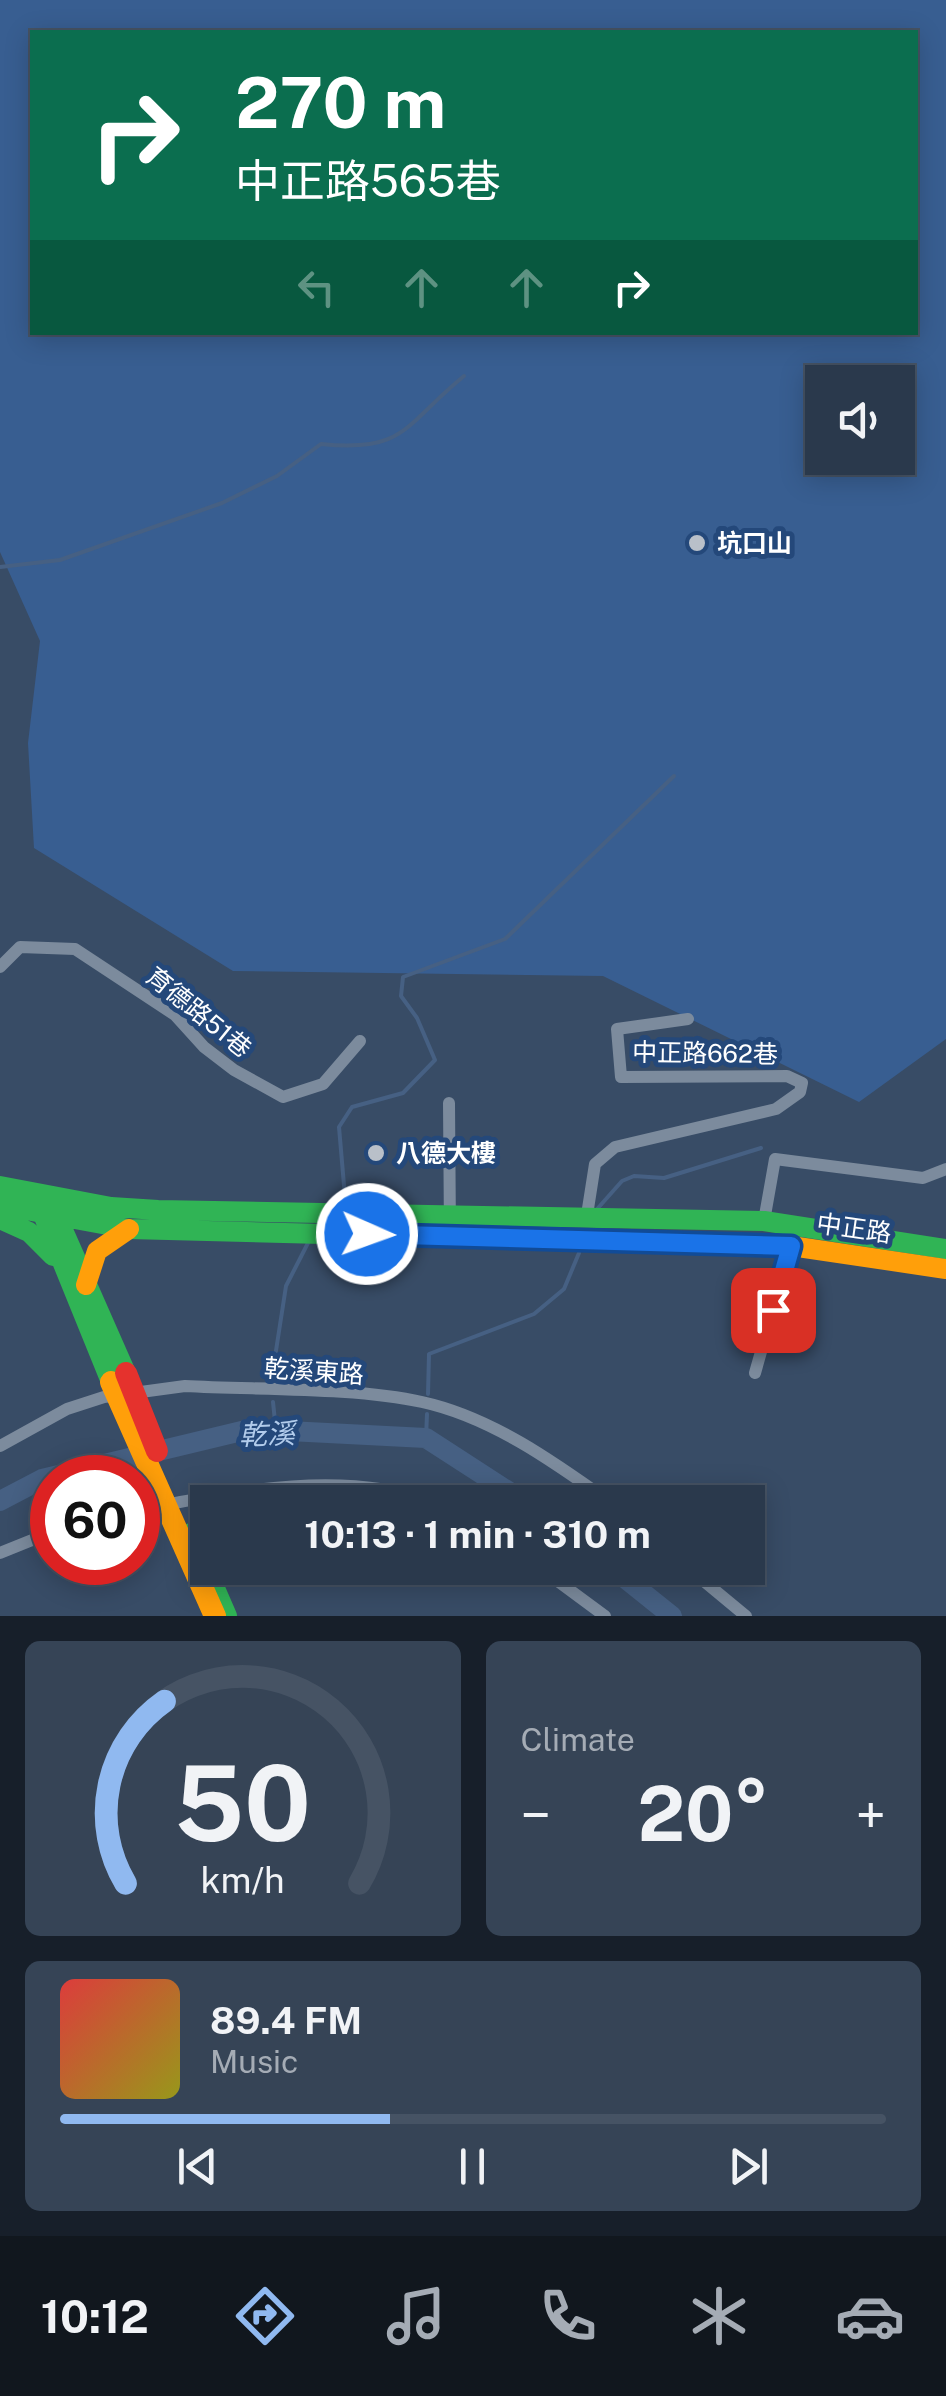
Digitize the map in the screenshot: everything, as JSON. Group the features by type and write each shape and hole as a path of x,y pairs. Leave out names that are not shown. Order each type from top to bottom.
{"main road":[{"path":"0,1186 50,1208 129,1229 291,1223"},
{"path":"0,1206 111,1207 291,1223"},
{"path":"50,1208 61,1264 228,1616"},
{"path":"50,1208 86,1285 118,1378 215,1616"},
{"name":"中正路","path":"450,1225 587,1216 764,1221 946,1249"},
{"path":"0,1220 29,1232 61,1264"},
{"path":"730,1220 731,1244"},
{"name":"中正路","path":"291,1223 450,1225 791,1246 946,1269"},
{"path":"86,1285 97,1252 129,1229"}],"street":[{"name":"育德路51巷","path":"0,966 20,947 75,949 174,1015 204,1047 234,1070 283,1097 322,1084 360,1042"},
{"name":"中正路662巷","path":"587,1216 595,1164 615,1148 776,1109 800,1092 802,1082 788,1076 621,1077 617,1029 688,1019"},
{"path":"449,1103 450,1225"},
{"path":"764,1221 776,1159 923,1178 946,1169"},
{"path":"755,1372 791,1246"},
{"name":"乾溪東路","path":"0,1446 66,1409 151,1388 185,1386 422,1402 488,1426 586,1485"},
{"path":"160,1507 190,1503"},
{"path":"0,1553 30,1541"},
{"path":"563,1585 605,1616"},
{"path":"709,1585 746,1616"}],"shaded area":[{"path":"0,0 946,0 946,1039 859,1102 603,976 233,971 34,848 28,743 40,641 0,552"}],"waterway":[{"path":"0,567 60,560 222,503 277,476 321,444 349,446 387,439 415,421 464,376"},
{"path":"337,1206 345,1197 339,1127 352,1107 403,1093 435,1060 417,1018 401,996 403,977 505,939 674,776"},
{"path":"598,1208 622,1181 634,1176 664,1178 761,1148"},
{"path":"271,1383 286,1286 309,1241"},
{"path":"428,1394 429,1354 534,1314 564,1289 579,1253"},
{"path":"273,1402 276,1431"},
{"path":"426,1438 427,1414"},
{"name":"乾溪","path":"0,1501 42,1479 250,1429 426,1438 499,1485"},
{"name":"乾溪","path":"633,1585 672,1616"}],"traffic: fast":[{"path":"0,1186 111,1207 158,1210 764,1221 946,1249"},
{"path":"48,1196 42,1212 111,1382"},
{"path":"48,1196 126,1373"},
{"path":"0,1205 129,1229 604,1241"},
{"path":"0,1219 29,1232 53,1256"},
{"path":"214,1585 227,1616"}],"traffic: slow":[{"path":"86,1285 97,1251 129,1229"},
{"path":"604,1241 791,1246 946,1269"},
{"path":"111,1382 215,1616"}],"traffic: jam":[{"path":"126,1373 157,1451"}],"place":[{"name":"坑口山","path":"697,543"},
{"name":"八德大樓","path":"376,1153"}],"route":[{"path":"367,1234 791,1246 773,1310"}]}
